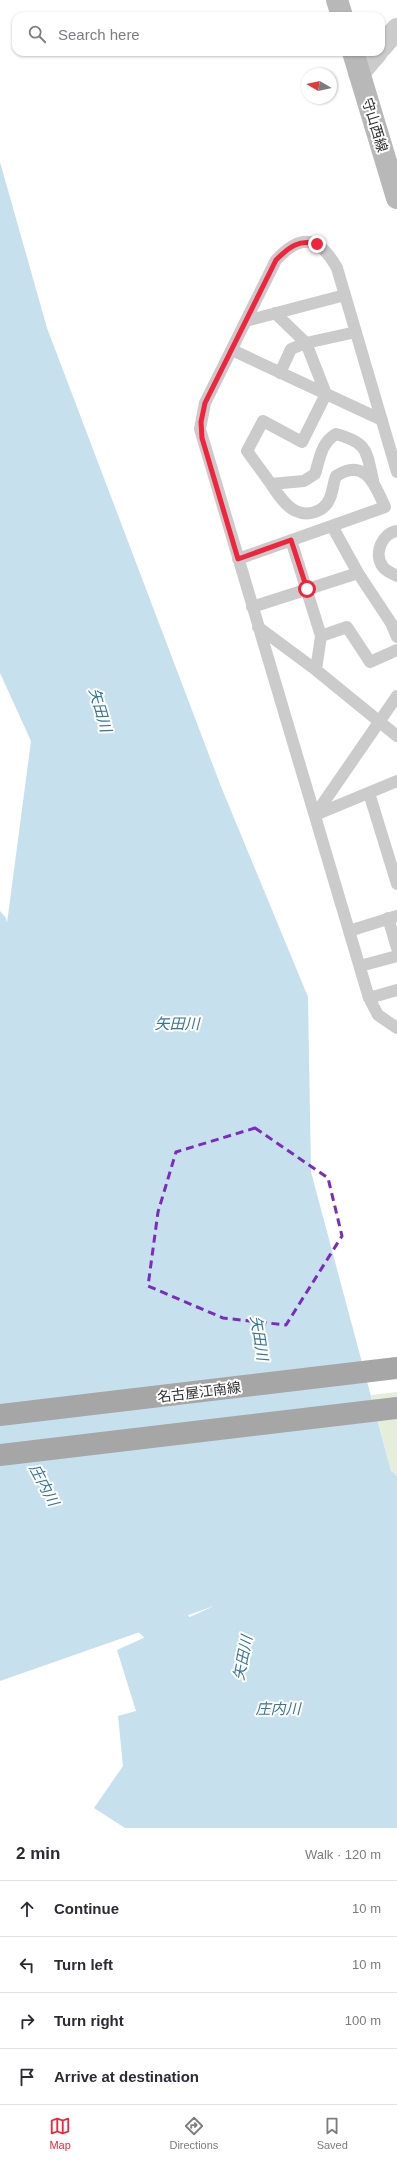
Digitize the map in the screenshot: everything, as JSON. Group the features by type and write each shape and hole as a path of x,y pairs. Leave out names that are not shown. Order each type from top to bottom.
{"main road":[{"path":"337,0 341,12"},
{"name":"守山西線","path":"353,56 397,198"},
{"name":"名古屋江南線","path":"0,1416 397,1368"},
{"path":"0,1455 397,1408"}],"street":[{"path":"385,42 397,28"},
{"path":"359,73 374,56"}],"lane":[{"path":"397,472 337,268 328,252 317,244 300,242 286,250 276,260 205,403 200,429 258,627 316,815 369,998 378,1015 397,1028"},
{"path":"246,321 345,295"},
{"path":"275,313 306,343 326,394 302,442 263,422 247,451 279,496 297,512 313,513 323,508 330,500 336,476 345,469 360,471 373,480"},
{"path":"280,373 291,349 306,343 356,332"},
{"path":"232,350 382,420"},
{"path":"238,559 385,507 373,480 366,451 354,439 336,434 328,439 322,447 315,474 304,481 271,484"},
{"path":"332,526 358,573 394,621 397,637"},
{"path":"397,531 391,532 383,539 379,554 383,567 397,576"},
{"path":"291,540 321,636 316,670"},
{"path":"252,607 358,573"},
{"path":"258,627 316,670 397,736"},
{"path":"321,636 347,627 370,662 397,650"},
{"path":"316,815 397,696"},
{"path":"316,815 397,782"},
{"path":"369,793 397,884"},
{"path":"349,931 392,917 397,948"},
{"path":"360,966 397,956"},
{"path":"369,998 397,990"}],"highlighted area":[{"path":"255,1128 328,1178 342,1236 286,1325 223,1318 148,1286 158,1212 176,1152"}],"green space":[{"path":"397,1392 397,1476 391,1471 371,1395"}],"water":[{"name":"矢田川","path":"0,162 47,328 220,784 308,997 311,1172 391,1471 397,1476 397,1828 125,1828 94,1808 123,1766 118,1716 136,1711 117,1650 214,1606 0,1681 0,911 6,918 7,923 31,741 0,673"}],"waterway":[{"name":"庄内川","path":"117,1580 213,1671"}],"route":[{"path":"307,589 291,540 238,559 200,429 202,412 205,403 276,260 286,250 300,242 317,244"}]}
